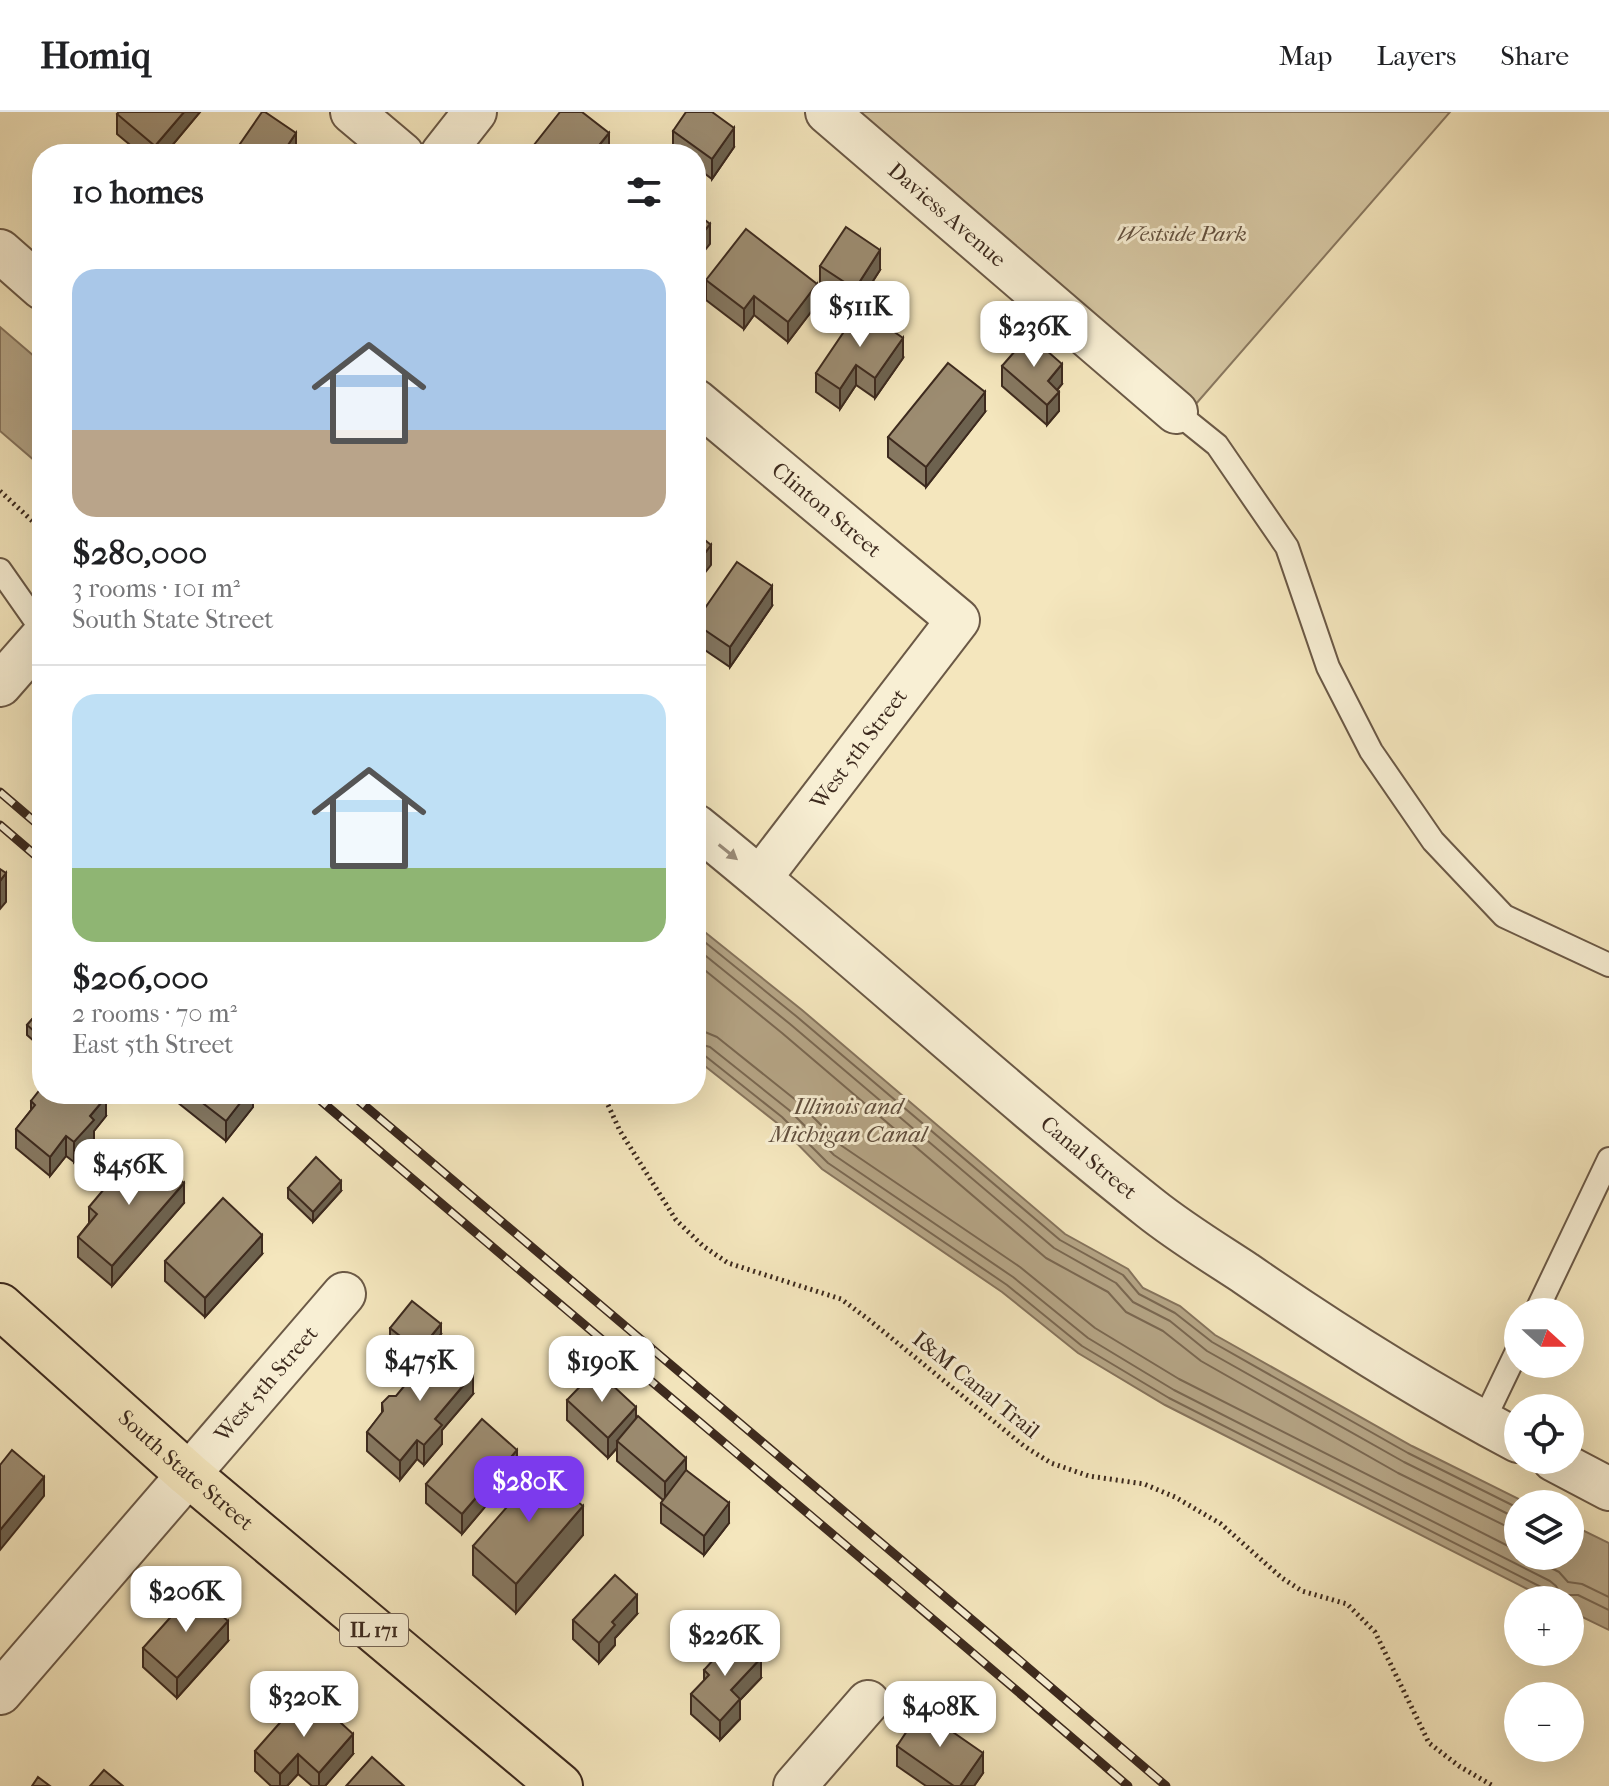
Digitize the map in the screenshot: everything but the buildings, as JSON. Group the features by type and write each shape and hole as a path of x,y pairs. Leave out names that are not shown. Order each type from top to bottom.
{"main road":[{"name":"South State Street","path":"0,1306 188,1474 560,1786"}],"street":[{"path":"352,112 390,144"},
{"path":"450,144 475,112"},
{"name":"Daviess Avenue","path":"827,112 1176,412"},
{"path":"0,251 32,279"},
{"name":"Clinton Street","path":"706,409 958,620"},
{"name":"West 5th Street","path":"760,878 958,620"},
{"path":"0,685 32,648"},
{"name":"Canal Street","path":"706,834 1152,1210 1321,1326 1500,1432"},
{"name":"West 5th Street","path":"0,1693 344,1294"},
{"path":"1581,1474 1609,1489"},
{"path":"795,1786 868,1702"}],"lane":[{"path":"1176,412 1217,445 1287,547 1328,667 1371,751 1433,841 1504,916 1609,965"},
{"path":"0,570 32,616"},
{"path":"1543,1298 1609,1159"},
{"path":"1500,1432 1512,1378"}],"path":[{"path":"0,491 32,521"},
{"name":"I&M Canal Trail","path":"608,1104 620,1131 676,1220 703,1246 728,1263 841,1299 1024,1446 1051,1463 1089,1476 1144,1484 1175,1497 1221,1524 1282,1578 1302,1591 1347,1604 1375,1632 1429,1743 1493,1786"}],"green space":[{"name":"Westside Park","path":"856,112 1450,112 1195,405"}],"water":[{"path":"0,327 32,354 32,458 0,431"},
{"name":"Illinois and Michigan Canal","path":"706,933 802,1010 1065,1234 1128,1269 1143,1288 1180,1306 1215,1335 1412,1446 1504,1492 1504,1570 1584,1570 1584,1531 1609,1543 1609,1630 1584,1618 1584,1586 1521,1586 1165,1405 1078,1353 1002,1292 822,1169 777,1123 706,1067"}],"railway":[{"path":"0,792 32,819"},
{"path":"0,825 32,852"},
{"path":"325,1104 1128,1786"},
{"path":"363,1104 1166,1786"}]}
